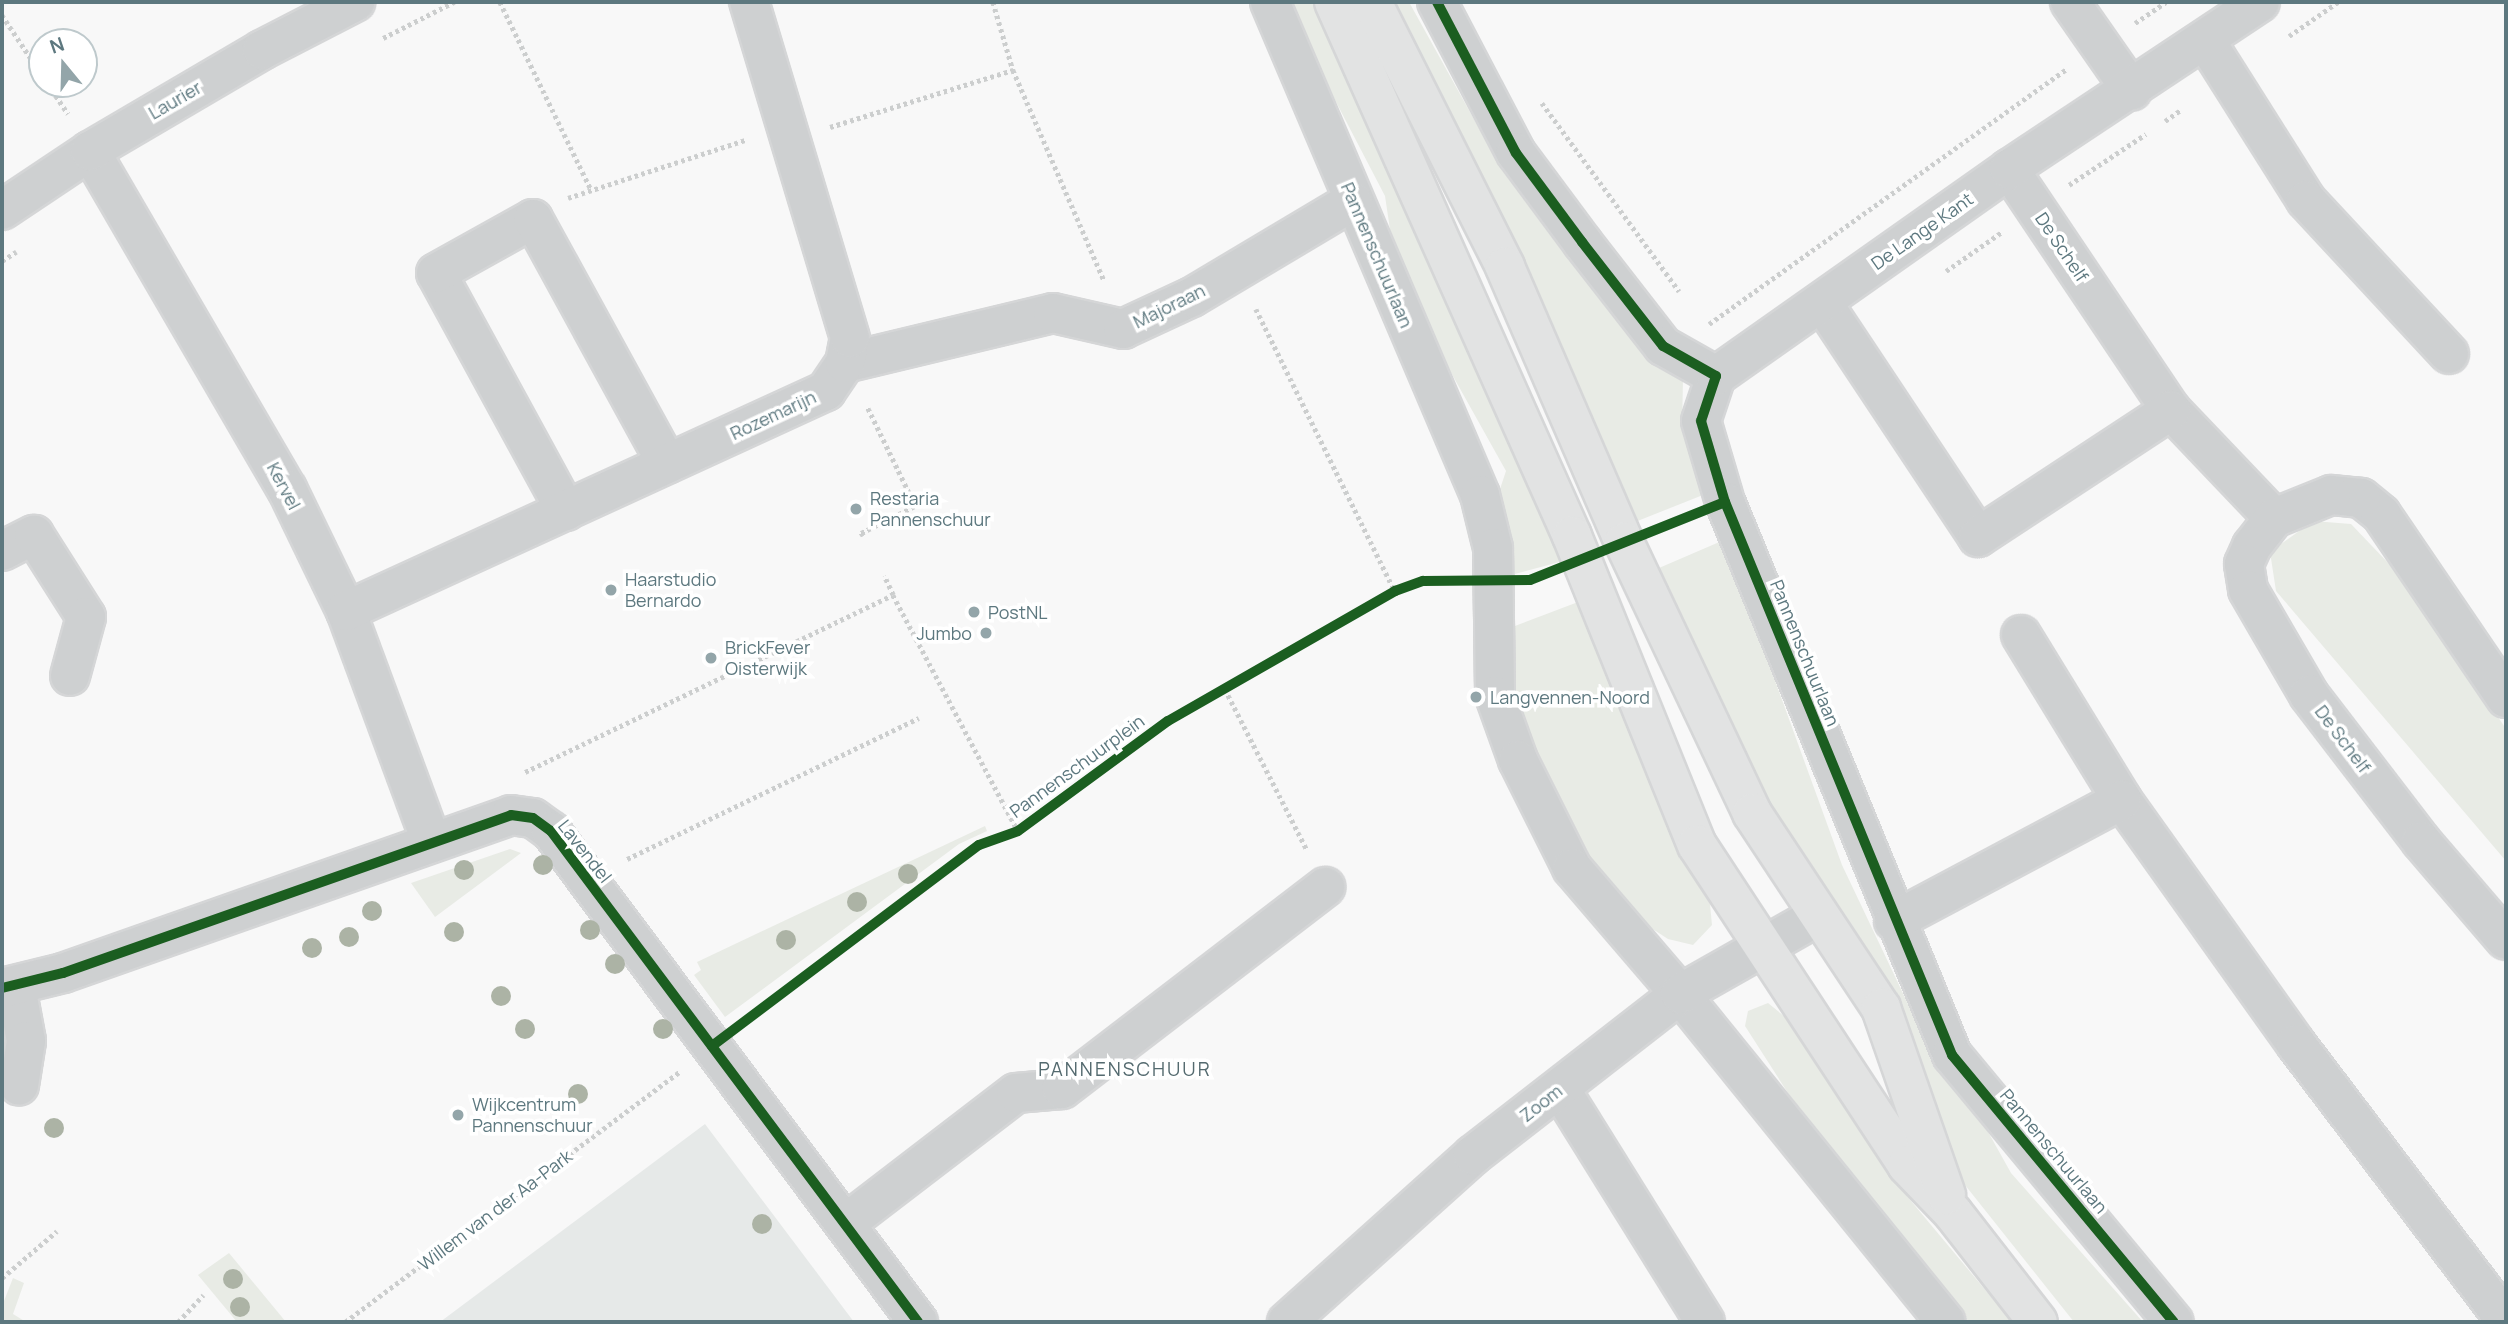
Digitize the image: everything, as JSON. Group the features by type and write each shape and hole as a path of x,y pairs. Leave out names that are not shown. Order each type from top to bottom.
{"main road":[{"path":"1334,2 1561,511 1697,845 1907,1165 1953,1213 2039,1322"},
{"path":"1372,2 1505,267 1624,542 1752,813 1881,1008 1953,1213"}],"street":[{"name":"Laurier","path":"2,210 90,151 262,50 355,2"},
{"path":"749,2 850,338 845,363"},
{"name":"Pannenschuurlaan","path":"1270,2 1480,495 1493,548 1495,696 1518,760 1572,869 1680,994 1946,1322"},
{"path":"1437,2 1516,153 1663,346 1726,370"},
{"path":"2070,2 2132,91"},
{"name":"De Lange Kant","path":"1726,370 2010,169 2132,91 2260,2"},
{"path":"2205,40 2306,200 2449,354"},
{"name":"Kervel","path":"90,151 287,489 346,611 432,843"},
{"name":"De Schelf","path":"2010,169 2171,410 2274,518 2244,564 2248,590 2309,695 2421,841 2506,940"},
{"name":"Majoraan","path":"845,363 1053,313 1123,329 1237,270 1353,201"},
{"path":"566,511 436,273 533,219 667,464"},
{"path":"1822,302 1978,537 2171,410"},
{"name":"Rozemarijn","path":"346,611 826,391 845,363"},
{"name":"Pannenschuurlaan","path":"1726,370 1701,421 1725,502 1894,921 1952,1055 2174,1322"},
{"path":"2274,518 2331,495 2361,498 2381,514 2506,698"},
{"path":"2,551 34,535 86,617 69,676"},
{"path":"2021,635 2122,800 2296,1044 2506,1321"},
{"path":"1894,921 2122,800"},
{"path":"19,1085 26,1041 9,988 511,815"},
{"name":"Lavendel","path":"511,815 533,818 551,831 918,1322"},
{"path":"845,1224 1016,1093 1062,1089 1325,887"},
{"name":"Zoom","path":"1287,1322 1473,1155 1680,994 1818,916"},
{"path":"1560,1089 1705,1322"}],"path":[{"path":"380,39 454,2"},
{"path":"499,2 591,189"},
{"path":"993,2 1013,70 1123,329"},
{"path":"1726,370 1705,327 2166,2"},
{"path":"2,15 28,54"},
{"path":"533,219 591,189 1013,70"},
{"path":"57,98 71,118"},
{"path":"1541,101 1680,293"},
{"path":"2,261 24,247"},
{"path":"1237,270 1399,589 1382,598"},
{"path":"845,363 915,506 861,533 863,537"},
{"path":"884,576 1018,831"},
{"path":"511,815 514,778 892,595"},
{"path":"1214,695 1237,682"},
{"path":"1225,689 1325,887"},
{"path":"586,879 919,718"},
{"path":"2,1278 57,1231"},
{"path":"178,1322 203,1295"}],"shaded area":[{"path":"1284,2 1322,2 1567,560 1515,574 1500,489 1506,471 1397,276 1385,196"},
{"path":"1386,2 1409,2 1501,168 1683,378 1682,431 1703,495 1635,522"},
{"path":"2313,521 2351,524 2414,590 2506,729 2506,861 2276,591 2270,552"},
{"path":"1724,540 1842,865 1909,1006 1953,1069 2011,1173 2143,1322 2074,1322 1965,1185 1933,1128 1745,774 1652,571"},
{"path":"1586,599 1709,894 1712,925 1693,945 1668,939 1648,926 1600,876 1524,734 1507,656 1515,626"},
{"path":"985,826 987,831 959,844 725,1017 694,975 701,970 697,962"},
{"path":"510,849 521,853 435,917 411,883"},
{"path":"1768,1003 1796,1026 1809,1053 1901,1189 2012,1322 1969,1322 1788,1093 1745,1026 1748,1011"},
{"path":"705,1124 854,1322 440,1322"},
{"path":"229,1253 286,1322 237,1322 198,1275"},
{"path":"13,1278 24,1283 13,1314 26,1322 2,1322 2,1306"}],"cycle path":[{"path":"1437,2 1516,153 1582,242 1663,346 1716,376 1701,421 1725,502 1952,1055 2174,1322"},
{"name":"Pannenschuurplein","path":"712,1046 979,845 1018,831 1168,721 1395,591 1423,581 1530,580 1725,502"},
{"path":"2,988 63,973 511,815 533,818 551,831 918,1322"}],"place":[{"name":"Restaria Pannenschuur","path":"856,509"},
{"name":"Haarstudio Bernardo","path":"611,590"},
{"name":"PostNL","path":"974,612"},
{"name":"Jumbo","path":"986,633"},
{"name":"BrickFever Oisterwijk","path":"711,658"},
{"name":"Langvennen-Noord","path":"1476,697"},
{"name":"Wijkcentrum Pannenschuur","path":"458,1115"}],"district":[{"name":"PANNENSCHUUR","path":"1125,1070"}]}
